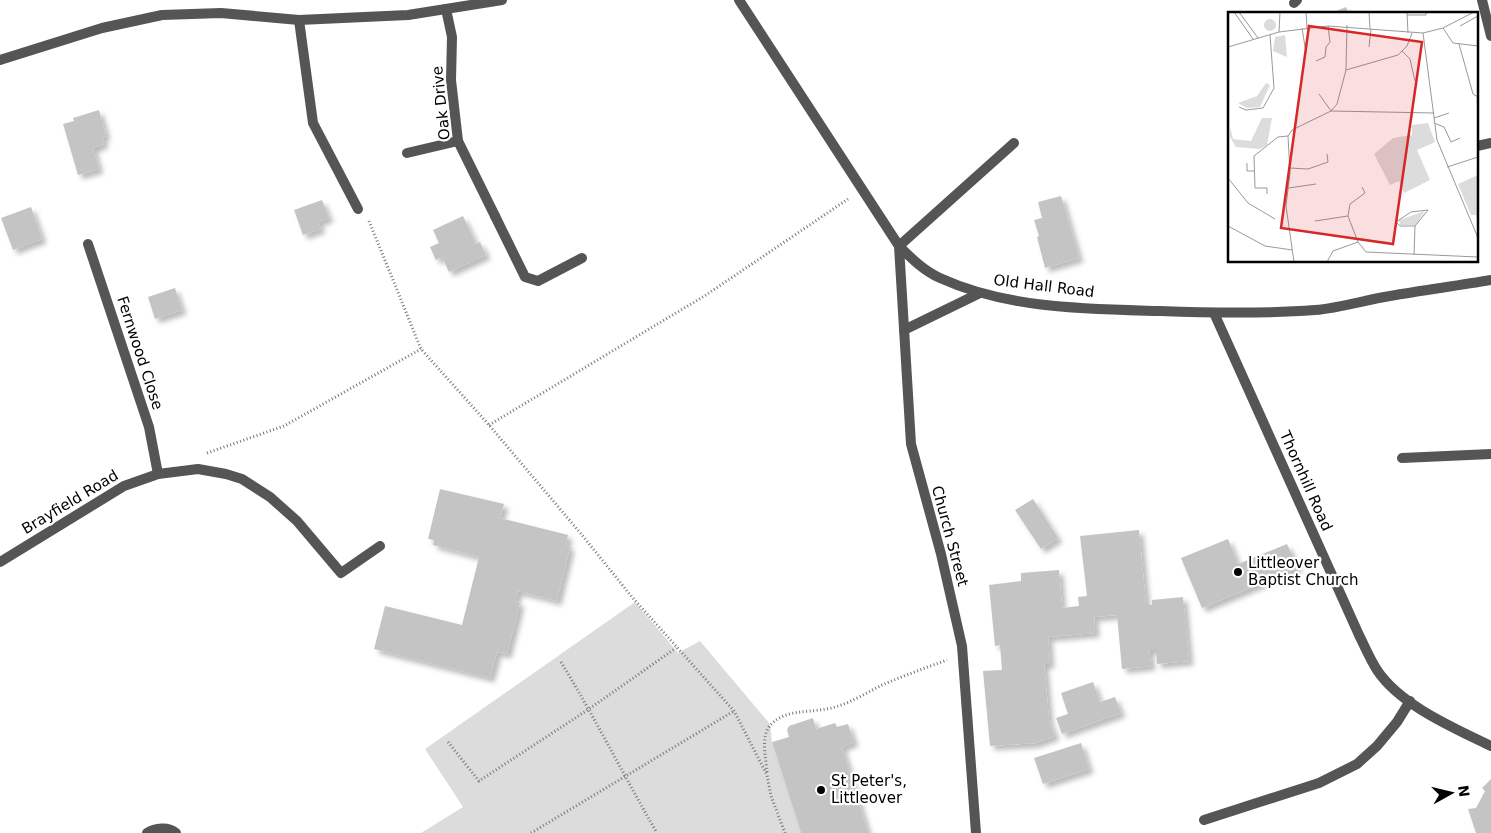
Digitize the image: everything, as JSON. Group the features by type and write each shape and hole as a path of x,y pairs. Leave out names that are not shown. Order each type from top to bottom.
{"street":[{"path":"0,60 102,28 162,15 221,13 299,20 408,15 502,0"},
{"name":"Old Hall Road","path":"739,0 899,246 911,258 938,277 980,293 1047,305 1120,310 1214,313 1317,310 1392,295 1491,280"},
{"path":"1482,0 1491,36"},
{"name":"Oak Drive","path":"446,9 452,37 452,80 458,141 525,277 538,281 582,258"},
{"path":"299,20 313,123 358,209"},
{"path":"407,153 458,141"},
{"path":"899,246 1014,143"},
{"path":"1478,146 1491,143"},
{"name":"Fernwood Close","path":"88,244 149,427 158,474"},
{"name":"Church Street","path":"899,246 911,444 962,646 976,833"},
{"path":"904,330 980,293"},
{"name":"Thornhill Road","path":"1214,313 1359,636 1377,670 1410,702 1450,727 1491,746"},
{"path":"1402,458 1491,454"},
{"name":"Brayfield Road","path":"0,562 124,486 158,474 198,468 242,479 270,497 297,521 341,573 380,546"},
{"path":"1204,820 1319,783 1357,764 1377,746 1397,722 1410,702"},
{"path":"147,833 160,828 173,830 176,833"}],"path":[{"path":"489,425 706,296 862,190"},
{"path":"358,209 369,220 421,349 489,425 676,648 734,711 767,775"},
{"path":"198,468 206,453 284,426 421,349"},
{"path":"448,742 479,781 589,709 676,648"},
{"path":"784,833 771,796 767,775 765,735 769,727 777,719 788,714 827,709 846,703 884,684 962,653"},
{"path":"561,662 657,833"},
{"path":"530,833 734,711"}],"shaded area":[{"name":"St Peter's, Littleover","path":"635,602 678,653 700,641 770,724 772,742 801,833 421,833 463,807 425,749"}],"building":[{"path":"1346,7 1348,12 1334,12"},
{"path":"99,110 106,136 102,137 104,144 93,148 99,169 78,175 63,124 74,121 73,118"},
{"path":"1061,196 1079,258 1045,268 1034,220 1042,218 1038,202"},
{"path":"322,200 329,218 318,222 321,229 303,235 294,210"},
{"path":"31,207 42,239 13,250 1,218"},
{"path":"463,216 476,244 480,242 486,255 449,272 442,257 436,260 430,247 439,243 433,230"},
{"path":"175,288 182,310 155,319 148,297"},
{"path":"440,489 504,504 500,518 568,535 566,545 570,547 557,601 518,591 515,601 520,603 507,654 497,652 490,678 374,649 385,606 462,625 479,557 433,545 434,540 428,539"},
{"path":"1033,499 1058,538 1041,549 1015,510"},
{"path":"1139,530 1146,605 1152,605 1152,600 1183,597 1189,661 1157,664 1156,650 1149,650 1151,666 1122,669 1117,615 1094,617 1095,633 1048,637 1050,664 1044,664 1049,720 1055,736 1036,743 990,746 983,671 1002,670 1000,645 995,646 989,585 1021,581 1021,573 1059,570 1062,608 1079,606 1078,597 1087,596 1080,536"},
{"name":"Littleover Baptist Church","path":"1228,539 1238,564 1287,544 1298,568 1202,608 1181,558"},
{"path":"1093,682 1100,702 1115,697 1121,713 1062,734 1056,718 1068,714 1061,693"},
{"name":"St Peter's, Littleover","path":"813,718 816,729 835,723 837,727 848,724 854,742 842,747 868,833 801,833 772,742 789,737 787,730 789,726"},
{"path":"1081,743 1089,769 1043,784 1034,758"},
{"path":"1491,779 1491,833 1476,833 1468,809 1476,808 1485,791 1482,788"}],"place":[{"name":"Littleover Baptist Church","path":"1238,572"},
{"name":"St Peter's, Littleover","path":"821,790"}]}
